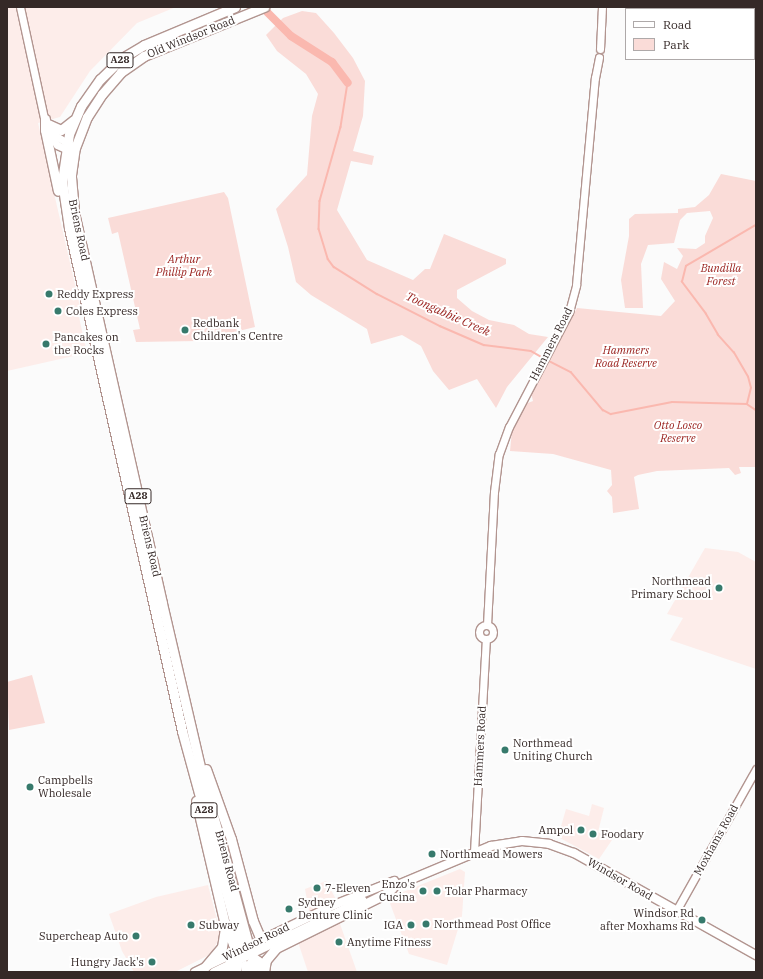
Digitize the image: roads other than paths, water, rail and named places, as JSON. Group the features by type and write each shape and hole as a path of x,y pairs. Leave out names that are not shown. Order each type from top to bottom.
{"highway":[{"name":"Old Windsor Road","path":"64,207 62,181 66,146 76,118 91,90 121,59 151,42 236,7"},
{"name":"Old Windsor Road","path":"75,150 93,106 121,72 144,56 264,7"},
{"path":"64,207 44,130 46,120 61,130 68,126 76,118"},
{"name":"Briens Road","path":"75,150 71,191 102,358"},
{"name":"Briens Road","path":"64,207 102,358 180,699 193,732 245,954 253,972"},
{"name":"Briens Road","path":"180,699 182,731"},
{"path":"182,731 188,767 225,925 233,944 245,954 258,961 263,972"},
{"name":"A28","path":"182,731 245,954"},
{"path":"193,732 232,840 253,920 258,933 245,954 228,968 217,970"},
{"path":"263,972 266,960 276,948 387,893 393,887"},
{"path":"245,954 253,920"},
{"path":"205,967 223,945 225,925"}],"main road":[{"name":"Windsor Road","path":"195,972 230,954 245,954 263,948 393,887 474,852 491,846 522,841 558,847 585,859 676,912 756,955"},
{"name":"Windsor Road","path":"245,954 334,905 464,854 474,852"}],"street":[{"path":"20,7 46,120 54,134 66,146 75,150"},
{"name":"Hammers Road","path":"474,852 486,639 479,632 482,627 488,625 497,465 506,433 569,312 576,285 594,78 599,57 603,54 600,49 602,7"},
{"name":"Moxhams Road","path":"676,912 756,769"}],"waterway":[{"name":"Toongabbie Creek","path":"262,7 291,36 332,62 348,83"},
{"name":"Toongabbie Creek","path":"348,83 341,127 320,201 319,229 328,259 334,267 377,294 440,326 484,345 531,351 542,357"},
{"name":"Toongabbie Creek","path":"747,404 751,388 748,377 734,353 718,335 706,314 682,282 686,266 756,225"},
{"name":"Toongabbie Creek","path":"547,360 571,372 603,410 611,414 672,402 747,404"},
{"path":"747,404 756,410"}],"place":[{"name":"Reddy Express","path":"49,294"},
{"name":"Coles Express","path":"58,311"},
{"name":"Redbank Children's Centre","path":"185,330"},
{"name":"Pancakes on the Rocks","path":"46,344"},
{"name":"Northmead Primary School","path":"719,588"},
{"name":"Northmead Uniting Church","path":"505,750"},
{"name":"Campbells Wholesale","path":"30,787"},
{"name":"Ampol","path":"581,830"},
{"name":"Foodary","path":"593,834"},
{"name":"Northmead Mowers","path":"432,854"},
{"name":"7-Eleven","path":"317,888"},
{"name":"Enzo's Cucina","path":"423,891"},
{"name":"Tolar Pharmacy","path":"437,891"},
{"name":"Sydney Denture Clinic","path":"289,909"},
{"name":"Windsor Rd after Moxhams Rd","path":"702,920"},
{"name":"Northmead Post Office","path":"426,924"},
{"name":"Subway","path":"191,925"},
{"name":"IGA","path":"411,925"},
{"name":"Supercheap Auto","path":"136,936"},
{"name":"Anytime Fitness","path":"339,942"},
{"name":"Hungry Jack's","path":"152,962"}],"park label":[{"name":"Arthur Phillip Park","path":"184,266"},
{"name":"Bundilla Forest","path":"721,275"},
{"name":"Hammers Road Reserve","path":"626,357"},
{"name":"Otto Losco Reserve","path":"678,432"}]}
